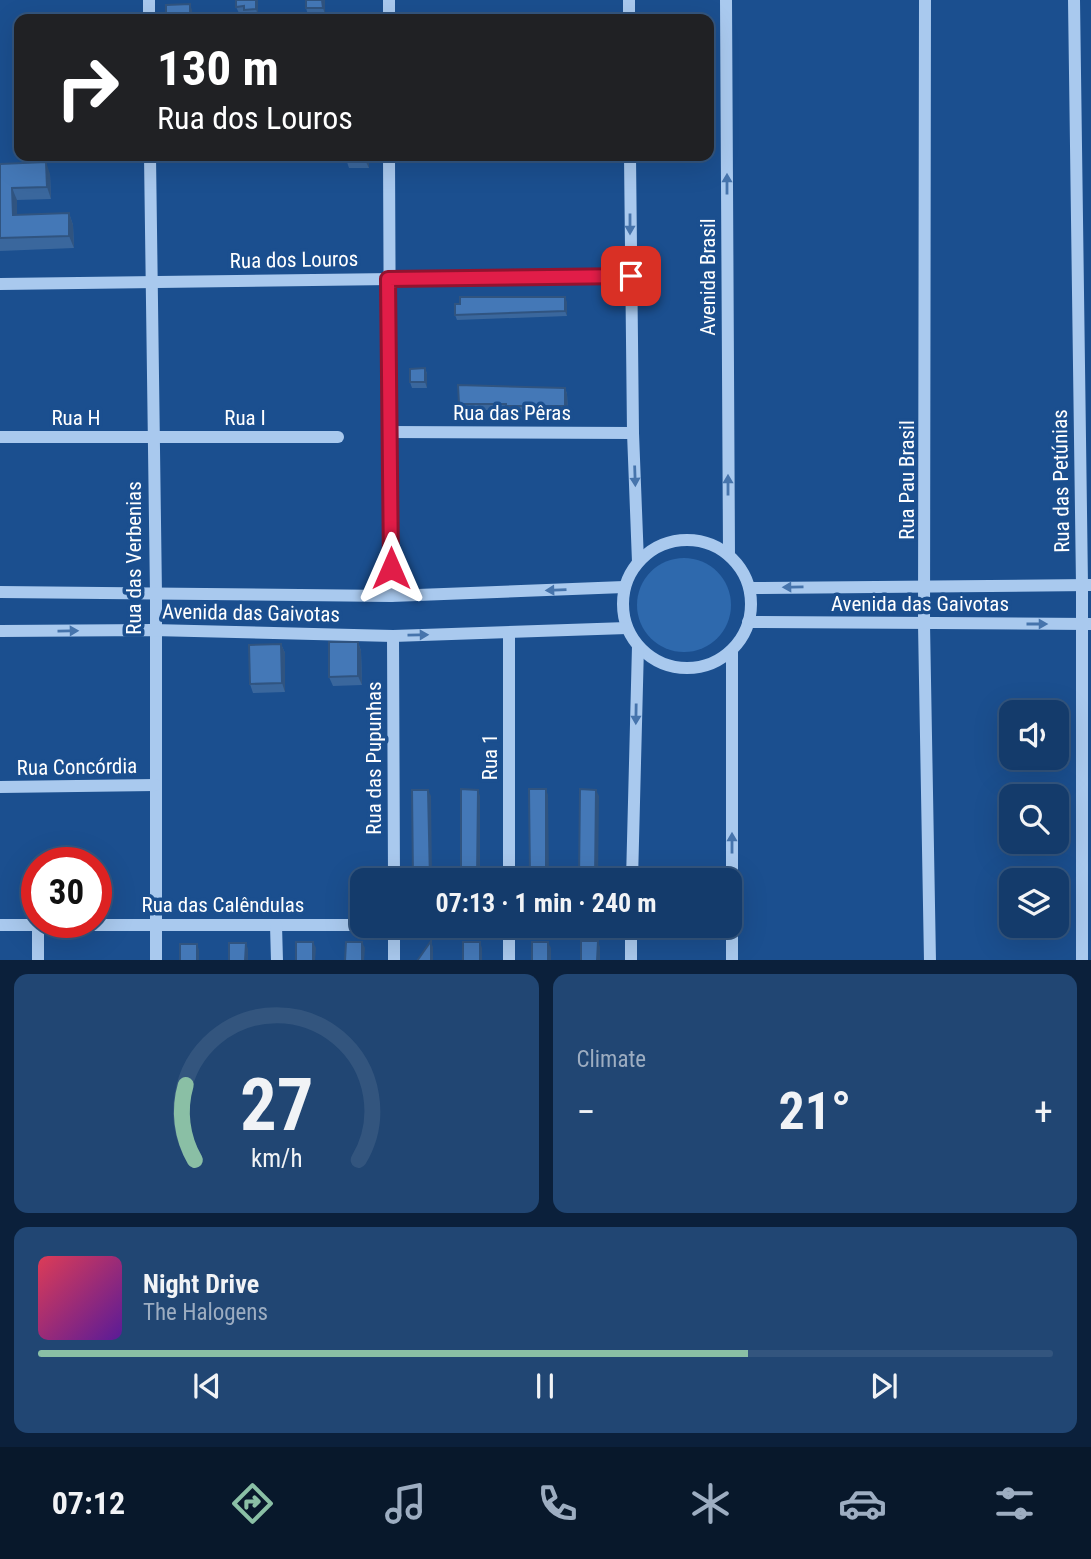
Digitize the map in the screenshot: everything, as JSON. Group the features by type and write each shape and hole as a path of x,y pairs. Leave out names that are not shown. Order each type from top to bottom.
{"street":[{"name":"Avenida Brasil","path":"726,0 729,554"},
{"name":"Rua Pau Brasil","path":"925,0 924,624 930,960"},
{"name":"Rua das Petúnias","path":"1073,0 1086,585 1082,960"},
{"name":"Rua das Verbenias","path":"150,161 156,595 153,630 156,960"},
{"path":"388,161 391,596"},
{"path":"630,161 633,433 638,562"},
{"name":"Rua dos Louros","path":"0,284 631,276"},
{"name":"Rua das Pêras","path":"390,432 633,433"},
{"name":"Rua H","path":"0,437 152,437"},
{"name":"Rua I","path":"152,437 338,437"},
{"path":"688,539 710,543 729,554 743,570 751,588 751,612 745,633 732,651 714,662 694,668 663,663 638,646 627,628 622,608 624,587 638,562 666,542 688,539"},
{"name":"Avenida das Gaivotas","path":"751,588 1086,585"},
{"name":"Avenida das Gaivotas","path":"0,592 391,596 624,587"},
{"name":"Avenida das Gaivotas","path":"748,622 1085,624"},
{"name":"Avenida das Gaivotas","path":"0,631 153,630 393,636 627,628"},
{"name":"Rua 1","path":"509,633 509,868"},
{"name":"Rua das Pupunhas","path":"393,636 394,868"},
{"path":"632,868 638,646"},
{"path":"732,651 732,960"},
{"name":"Rua Concórdia","path":"0,787 155,785"},
{"name":"Rua das Calêndulas","path":"112,924 350,925"},
{"name":"Rua das Calêndulas","path":"0,925 21,925"},
{"path":"276,925 276,960"},
{"path":"38,938 38,960"},
{"path":"394,938 394,960"},
{"path":"509,938 509,960"},
{"path":"631,938 631,960"}],"shaded area":[{"path":"684,558 702,562 717,572 727,587 731,605 727,623 717,638 702,648 684,652 666,648 651,638 641,623 637,605 641,587 651,572 666,562"}],"building":[{"path":"236,0 256,0 256,9 244,10 244,6 236,7"},
{"path":"306,0 322,0 323,8 306,8"},
{"path":"190,4 190,14 166,14 166,5"},
{"path":"46,162 47,187 12,188 13,215 69,213 69,236 0,238 0,164"},
{"path":"460,297 565,297 565,311 455,315 455,304 460,304"},
{"path":"425,368 425,382 410,382 410,369"},
{"path":"458,385 565,388 565,406 459,404"},
{"path":"329,642 358,642 358,676 329,677"},
{"path":"281,644 282,683 250,684 249,645"},
{"path":"461,789 478,790 477,868 461,868"},
{"path":"529,789 546,789 546,868 530,868"},
{"path":"580,789 596,790 595,868 579,868"},
{"path":"412,790 428,790 430,868 413,868"},
{"path":"431,941 431,960 418,960"},
{"path":"581,941 598,941 597,960 581,960"},
{"path":"296,942 313,942 313,960 296,960"},
{"path":"346,942 362,942 362,960 345,960"},
{"path":"463,942 480,942 480,960 463,960"},
{"path":"532,942 548,942 548,960 532,960"},
{"path":"229,943 246,943 245,960 229,960"},
{"path":"180,944 197,944 197,960 180,960"}],"route":[{"path":"391,568 388,279 631,276"}]}
